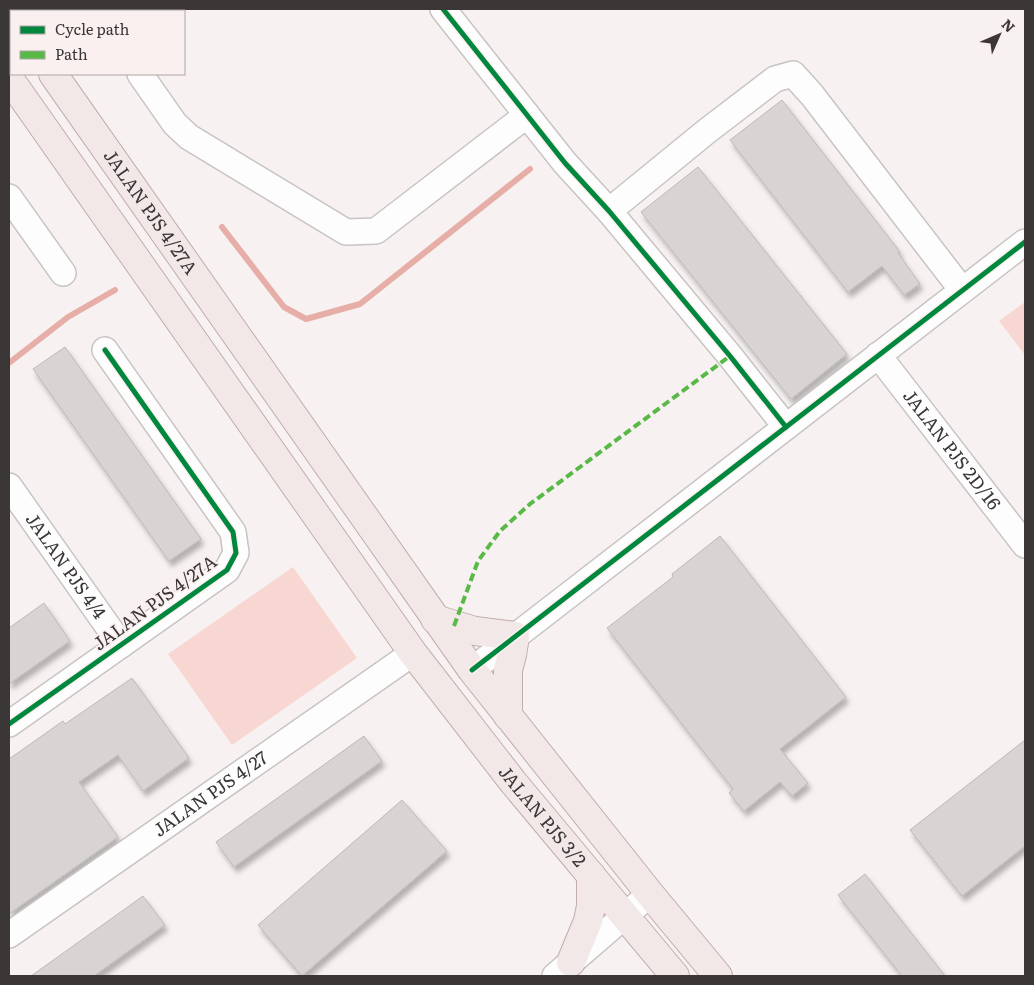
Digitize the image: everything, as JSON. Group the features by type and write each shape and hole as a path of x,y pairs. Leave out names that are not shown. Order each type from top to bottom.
{"main road":[{"path":"9,78 413,653"},
{"path":"30,109 44,112 57,110 62,101 56,79"},
{"name":"JALAN PJS 4/27A","path":"56,79 472,670"},
{"path":"86,188 87,170 95,158 104,157 117,166"},
{"path":"435,619 475,631 515,636 508,670 508,716"},
{"name":"JALAN PJS 3/2","path":"413,653 513,782 675,976"},
{"name":"JALAN PJS 3/2","path":"472,670 650,894 718,976"},
{"path":"563,969 588,921 591,906 591,875"}],"street":[{"path":"443,9 565,163 609,211 730,356 786,427"},
{"path":"609,211 707,131 775,79 793,74 812,95 962,290"},
{"path":"141,75 175,124 189,137 346,232 376,231 527,115"},
{"path":"9,197 63,273"},
{"path":"472,670 1025,242"},
{"name":"JALAN PJS 4/27A","path":"9,724 227,570 236,553 233,532 106,350"},
{"name":"JALAN PJS 2D/16","path":"878,355 1025,545"},
{"name":"JALAN PJS 4/4","path":"9,486 17,514 121,645"},
{"name":"JALAN PJS 4/27","path":"9,935 413,653"},
{"path":"563,969 650,894"}],"shaded area":[{"path":"1025,302 1025,355 999,321"},
{"path":"293,567 357,658 232,745 168,654"}],"building":[{"path":"782,100 900,252 898,253 920,284 904,295 882,266 848,292 730,140"},
{"path":"698,167 847,354 791,399 641,212"},
{"path":"65,347 201,539 169,561 33,369"},
{"path":"720,536 846,697 780,749 808,783 792,796 780,782 744,811 729,793 733,789 607,628 673,577 672,574"},
{"path":"44,603 70,641 9,684 9,628"},
{"path":"132,678 189,758 143,791 118,755 79,782 118,837 9,914 9,759 63,721 65,724"},
{"path":"364,736 382,761 234,867 216,842"},
{"path":"1025,740 1025,846 962,896 910,830"},
{"path":"402,800 447,851 302,976 258,925"},
{"path":"865,874 945,976 902,976 838,895"},
{"path":"143,896 165,925 94,976 31,976"}],"waterway":[{"path":"222,227 284,307 306,319 360,304 530,169"},
{"path":"9,363 68,317 115,290"}],"marked path":[{"path":"454,626 478,561 500,531 530,504 730,356"}],"cycle path":[{"path":"443,9 565,163 609,211 730,356 786,427"},
{"path":"472,670 1025,242"},
{"path":"9,724 227,570 236,553 233,532 105,350"}]}
